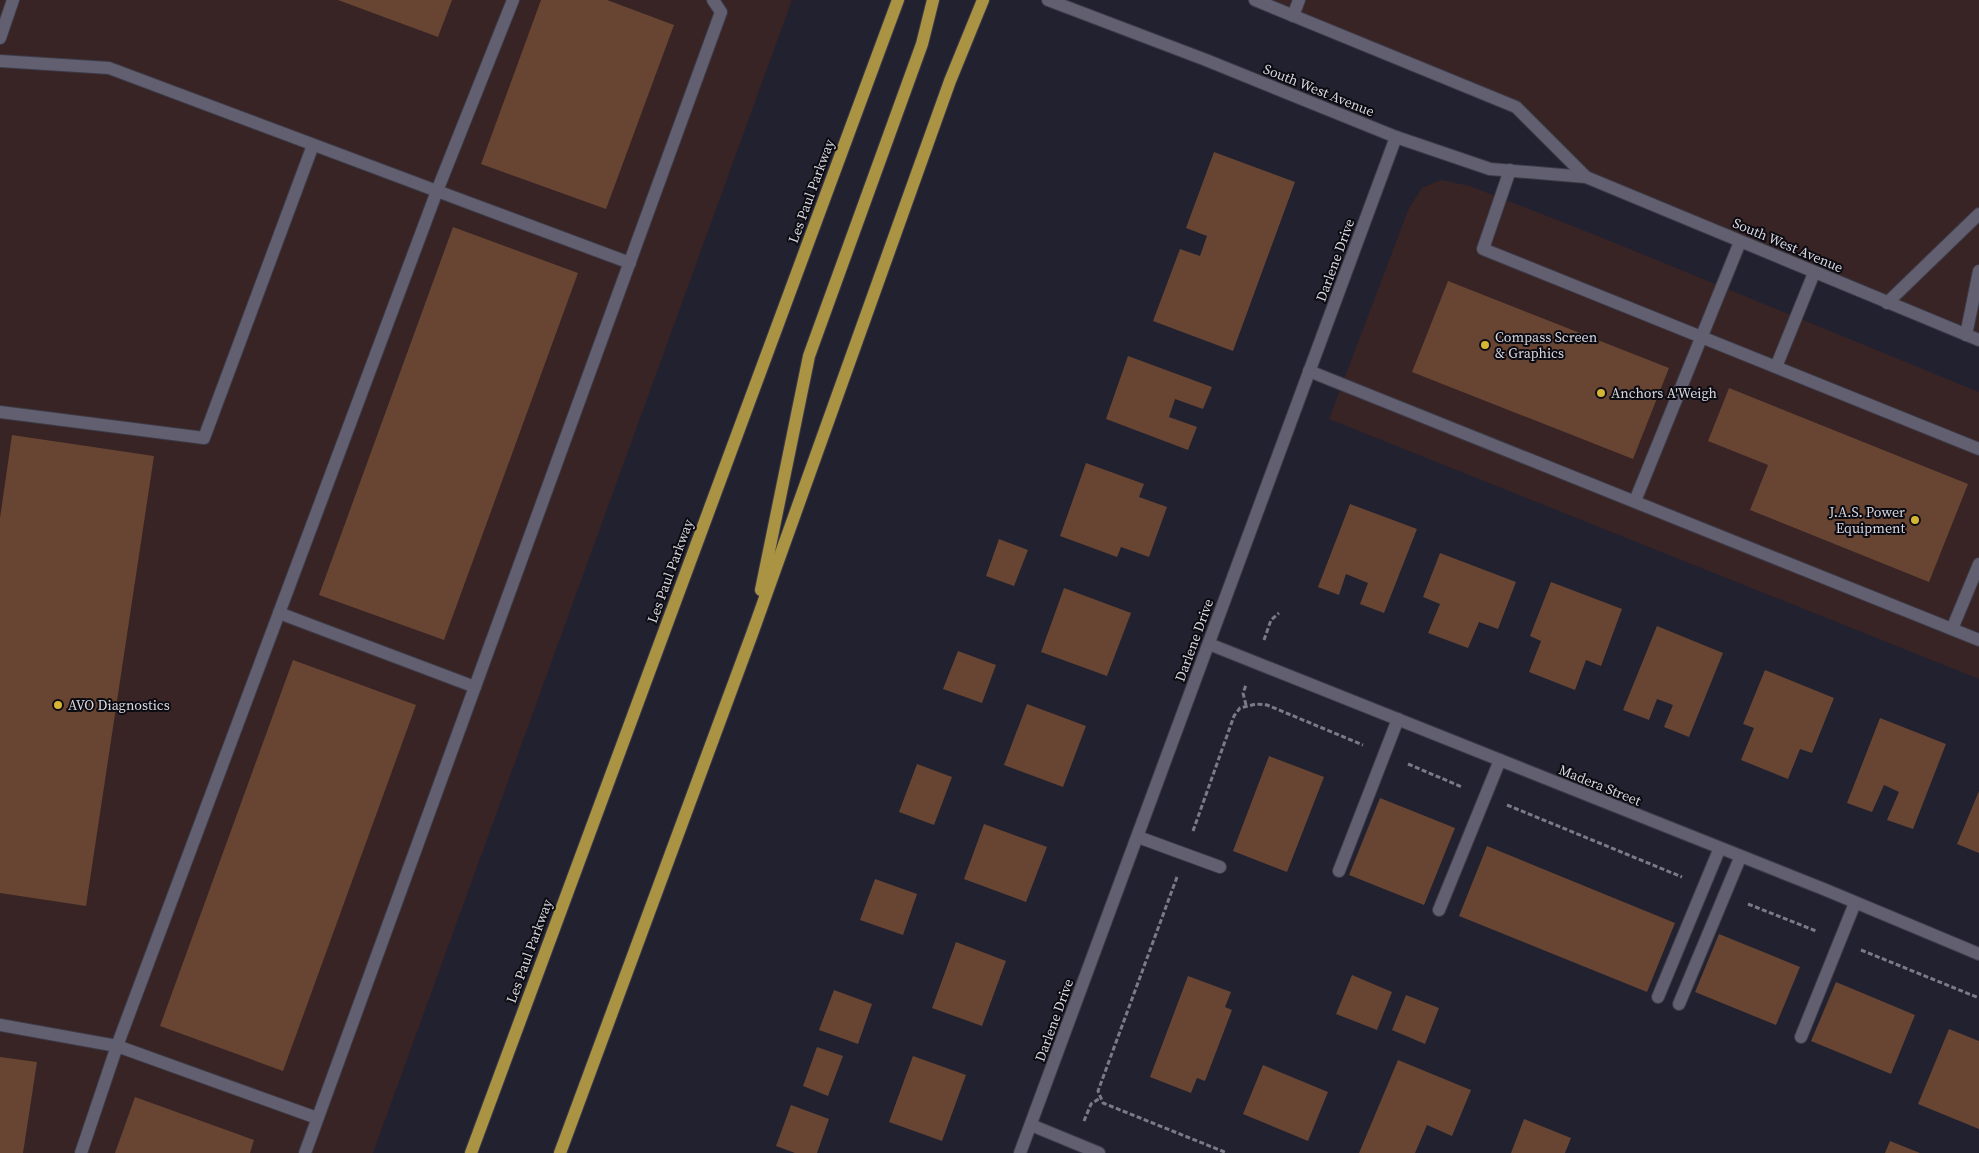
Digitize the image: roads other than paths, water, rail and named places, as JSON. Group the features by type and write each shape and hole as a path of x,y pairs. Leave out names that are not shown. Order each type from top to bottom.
{"main road":[{"name":"Les Paul Parkway","path":"471,1153 898,0"},
{"path":"752,634 809,356 922,44 933,0"},
{"path":"560,1153 752,634 950,81 983,0"}],"street":[{"path":"0,38 13,0"},
{"path":"81,1153 117,1046 437,191 513,0"},
{"path":"305,1153 721,12 713,0"},
{"name":"South West Avenue","path":"1048,0 1206,60 1396,138 1490,169 1586,177 1979,340"},
{"name":"South West Avenue","path":"1255,0 1516,107 1586,177"},
{"path":"1293,16 1299,0"},
{"path":"0,61 109,68 630,263"},
{"name":"Darlene Drive","path":"1020,1153 1396,138"},
{"path":"0,412 204,438 313,145"},
{"path":"1510,170 1483,249 1979,449"},
{"path":"1887,303 1979,214"},
{"path":"1635,502 1740,242"},
{"path":"1966,334 1979,271"},
{"path":"1776,367 1814,273"},
{"path":"1309,372 1979,640"},
{"path":"1952,629 1979,564"},
{"path":"279,614 475,687"},
{"name":"Madera Street","path":"1209,644 1979,954"},
{"path":"1339,871 1398,719"},
{"path":"1439,910 1500,760"},
{"path":"1138,837 1220,867"},
{"path":"1658,997 1719,850"},
{"path":"1679,1004 1740,858"},
{"path":"1801,1037 1855,903"},
{"path":"0,1025 117,1046 318,1118"},
{"path":"1031,1125 1099,1153"}],"place":[{"name":"Compass Screen & Graphics","path":"1485,345"},
{"name":"Anchors A'Weigh","path":"1601,393"},
{"name":"J.A.S. Power Equipment","path":"1915,520"},
{"name":"AVO Diagnostics","path":"58,705"}]}
